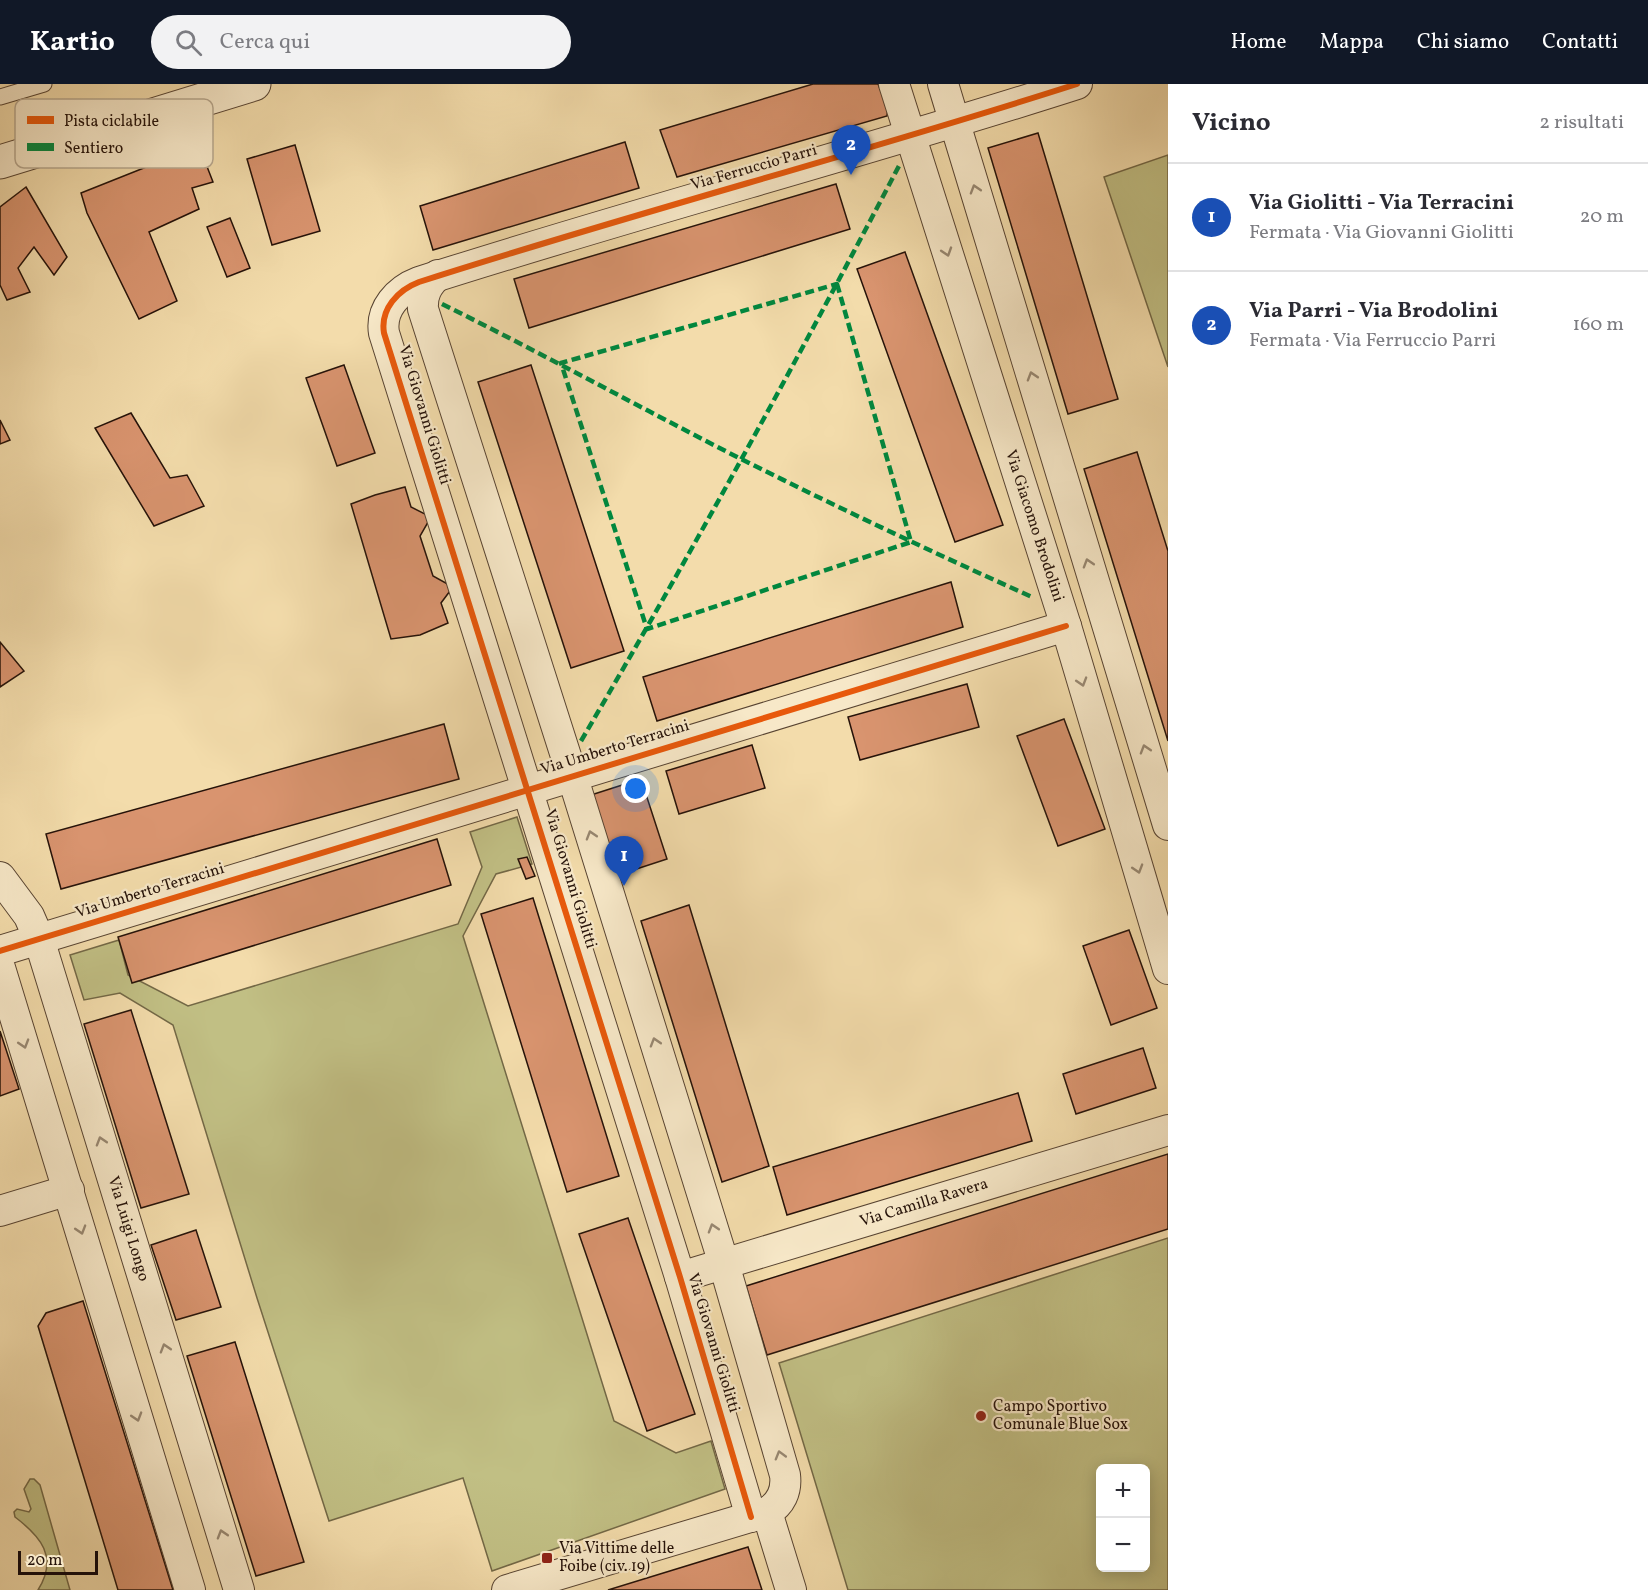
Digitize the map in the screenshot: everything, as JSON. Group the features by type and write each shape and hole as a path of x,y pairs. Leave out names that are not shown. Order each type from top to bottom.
{"street":[{"path":"205,99 254,84"},
{"name":"Via Giacomo Brodolini","path":"894,84 1066,626 1168,969"},
{"path":"943,84 1168,825"},
{"name":"Via Ferruccio Parri","path":"438,275 955,123 1077,84"},
{"path":"0,162 15,157"},
{"name":"Via Giovanni Giolitti","path":"438,275 425,290 423,309 572,775 724,1263 785,1475 786,1484 782,1498 764,1513"},
{"name":"Via Giovanni Giolitti","path":"438,275 410,285 398,294 386,313 383,327 680,1276 791,1590"},
{"name":"Via Umberto Terracini","path":"0,951 1066,626"},
{"name":"Via Luigi Longo","path":"0,877 29,916 39,939 239,1590"},
{"path":"0,968 190,1590"},
{"name":"Via Camilla Ravera","path":"680,1276 1168,1130"},
{"path":"0,1211 69,1190"},
{"path":"507,1590 764,1513"}],"lane":[{"path":"0,97 44,84"}],"shaded area":[{"path":"1168,155 1168,367 1104,177"},
{"path":"517,817 532,864 496,874 463,936 614,1421 676,1453 711,1441 725,1489 492,1571 463,1478 329,1521 173,1025 120,993 84,1000 70,955 119,940 128,975 188,1006 458,924 482,867 470,832"},
{"name":"Campo Sportivo Comunale Blue Sox","path":"1168,1238 1168,1590 848,1590 779,1363"},
{"path":"30,1479 34,1479 40,1485 70,1590 38,1590 47,1567 47,1557 39,1540 15,1517 14,1512 17,1509 29,1512 31,1509 24,1489"}],"building":[{"path":"813,84 878,84 888,108 887,116 677,177 660,130"},
{"path":"1038,133 1118,399 1068,414 988,148"},
{"path":"625,142 639,188 433,250 420,206"},
{"path":"295,145 320,231 272,245 247,159"},
{"path":"144,168 208,168 213,182 192,188 199,209 149,232 177,301 139,319 87,213 81,193"},
{"path":"836,184 850,229 529,328 514,279"},
{"path":"26,187 67,257 54,275 34,247 18,268 30,292 7,300 0,285 0,207"},
{"path":"230,218 250,268 227,277 207,227"},
{"path":"905,252 1003,525 955,542 857,269"},
{"path":"344,365 375,453 337,466 306,378"},
{"path":"531,365 624,651 571,668 478,382"},
{"path":"131,413 170,478 187,475 204,506 154,526 95,428"},
{"path":"0,420 10,440 0,444"},
{"path":"1137,452 1168,551 1168,741 1084,469"},
{"path":"405,487 411,507 431,517 420,536 433,576 453,587 441,603 448,623 420,635 391,639 351,504"},
{"path":"951,582 963,627 657,721 643,677"},
{"path":"0,642 24,671 0,687"},
{"path":"967,684 979,727 860,760 848,717"},
{"path":"1064,719 1105,829 1058,846 1017,736"},
{"path":"444,724 459,779 61,889 46,834"},
{"path":"752,745 765,788 679,814 666,771"},
{"path":"641,779 667,859 618,875 591,795"},
{"path":"437,839 451,885 132,983 118,937"},
{"path":"527,857 535,876 526,879 518,859"},
{"path":"533,898 619,1176 567,1192 481,914"},
{"path":"689,905 769,1166 722,1182 641,921"},
{"path":"1129,930 1157,1008 1111,1025 1083,946"},
{"path":"131,1010 189,1194 141,1208 84,1024"},
{"path":"0,1031 19,1089 0,1096"},
{"path":"1143,1048 1156,1088 1076,1114 1063,1074"},
{"path":"1018,1093 1032,1141 787,1215 773,1167"},
{"path":"1168,1154 1168,1229 767,1355 746,1286"},
{"path":"628,1218 695,1414 647,1431 579,1234"},
{"path":"196,1230 221,1307 176,1320 151,1245"},
{"path":"83,1301 173,1590 118,1590 38,1326 46,1313"},
{"path":"235,1342 304,1562 256,1576 187,1356"},
{"path":"748,1547 762,1590 608,1590"}],"marked path":[{"path":"581,741 744,455 900,164"},
{"path":"837,284 911,542 647,629 561,363 837,284"},
{"path":"442,304 777,477 1032,597"}],"cycle path":[{"path":"751,1517 680,1277 383,324 392,302 404,290 419,282 1077,84"},
{"path":"0,951 1066,626"}],"place":[{"name":"Via Parri - Via Brodolini","path":"851,175"},
{"name":"Via Giolitti - Via Terracini","path":"624,886"},
{"name":"Campo Sportivo Comunale Blue Sox","path":"981,1416"},
{"name":"Via Vittime delle Foibe (civ. 19)","path":"547,1558"}]}
